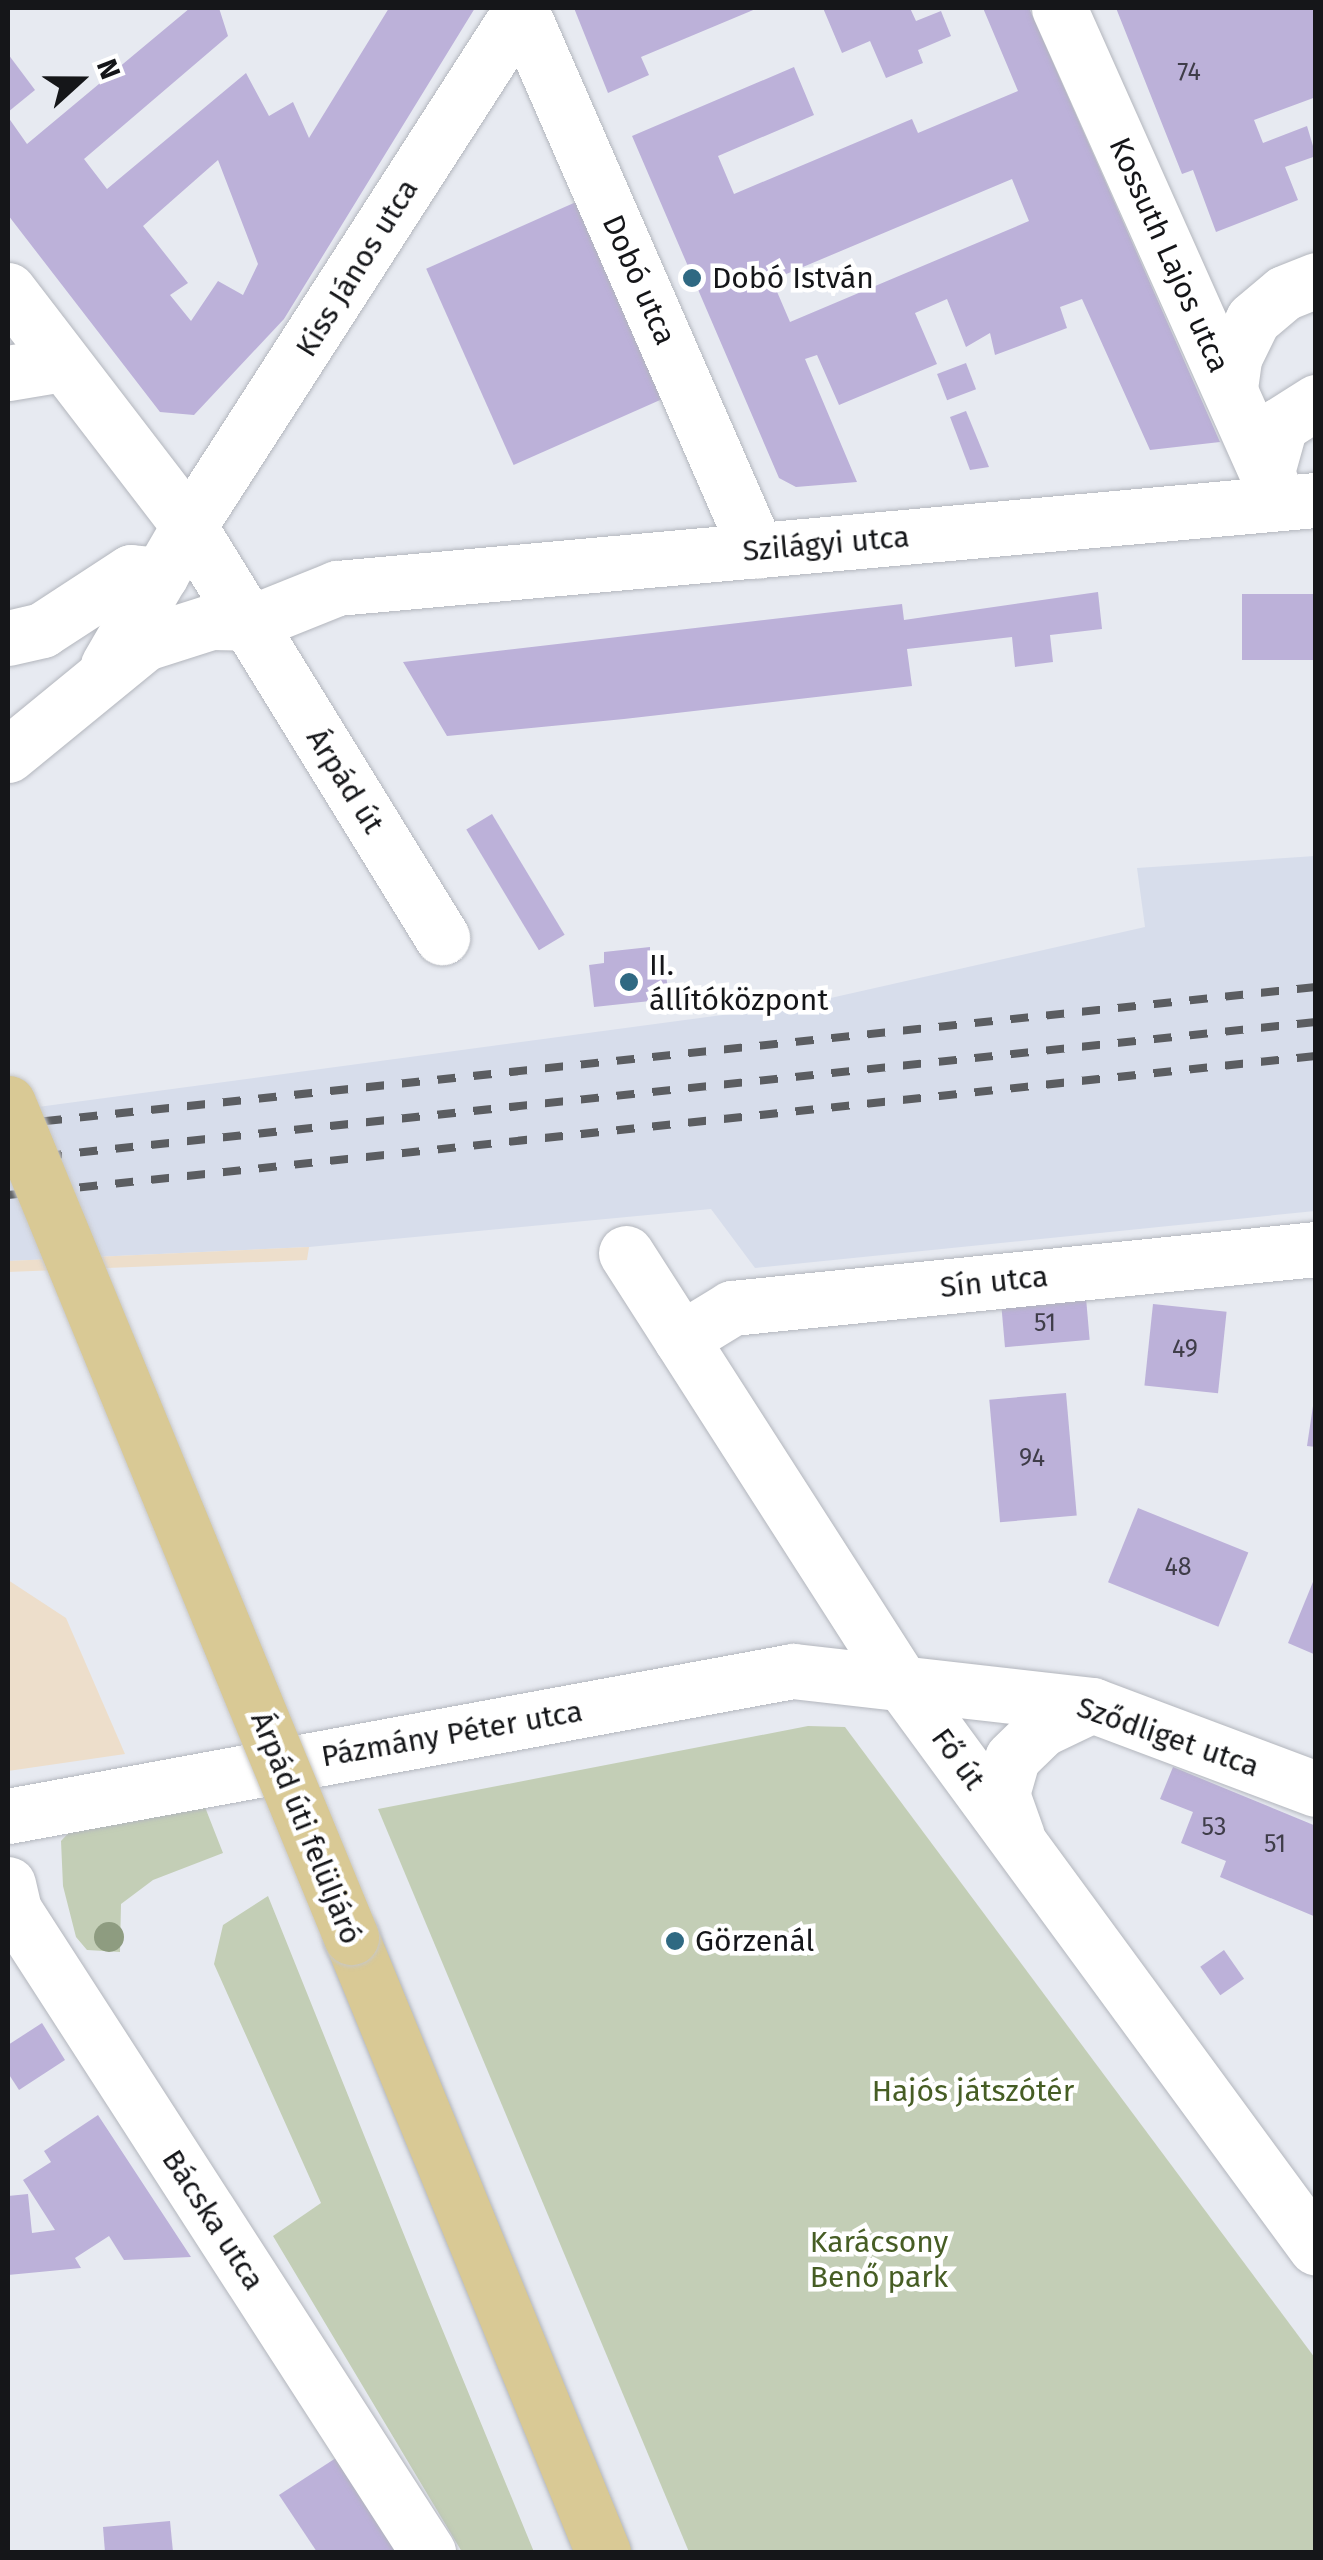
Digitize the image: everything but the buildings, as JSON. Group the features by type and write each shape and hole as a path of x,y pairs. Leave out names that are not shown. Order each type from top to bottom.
{"main road":[{"name":"Árpád úti felüljáró","path":"8,1103 603,2552"}],"street":[{"name":"Kossuth Lajos utca","path":"1059,8 1230,388 1287,492"},
{"name":"Kiss János utca","path":"189,526 522,9"},
{"name":"Dobó utca","path":"522,9 758,550"},
{"path":"1230,388 1234,358 1253,318 1284,293 1316,280"},
{"name":"Árpád út","path":"8,290 189,526 442,938"},
{"path":"8,372 63,364"},
{"path":"1287,492 1280,424 1316,402"},
{"name":"Szilágyi utca","path":"250,623 338,588 758,550 1287,492"},
{"path":"106,668 189,526"},
{"name":"Szilágyi utca","path":"189,526 267,573 338,588"},
{"path":"8,638 42,630 131,572 161,574"},
{"path":"8,755 106,668 175,630 250,623"},
{"name":"Sín utca","path":"680,1340 732,1308 1316,1249"},
{"name":"Fő út","path":"626,1253 899,1679 1312,2238"},
{"name":"Pázmány Péter utca","path":"8,1816 793,1671 899,1679"},
{"name":"Sződliget utca","path":"899,1679 1092,1705 1316,1790"},
{"path":"1020,1844 1002,1794 1012,1758 1042,1728 1092,1705"},
{"name":"Bácska utca","path":"8,1884 14,1910 428,2552"}],"shaded area":[{"path":"1315,856 1315,1211 755,1268 711,1209 309,1247 8,1261 8,1111 804,1004 1145,927 1137,868"},
{"path":"309,1247 307,1260 8,1272 8,1261"},
{"path":"8,1580 66,1618 125,1754 8,1771"}],"green space":[{"name":"Karácsony Benő park","path":"808,1726 845,1727 1315,2358 1315,2552 689,2552 378,1809"},
{"path":"203,1802 223,1853 153,1880 121,1904 120,1952 87,1950 76,1937 63,1886 61,1841 75,1826"},
{"path":"268,1896 534,2552 462,2552 273,2236 321,2203 214,1964 223,1925"}],"railway":[{"path":"8,1125 1316,987"},
{"path":"8,1160 1316,1022"},
{"path":"8,1195 1316,1056"}],"place":[{"name":"Dobó István","path":"692,278"},
{"name":"II. állítóközpont","path":"629,982"},
{"name":"Görzenál","path":"675,1941"}],"park label":[{"name":"Hajós játszótér","path":"973,2091"}]}
